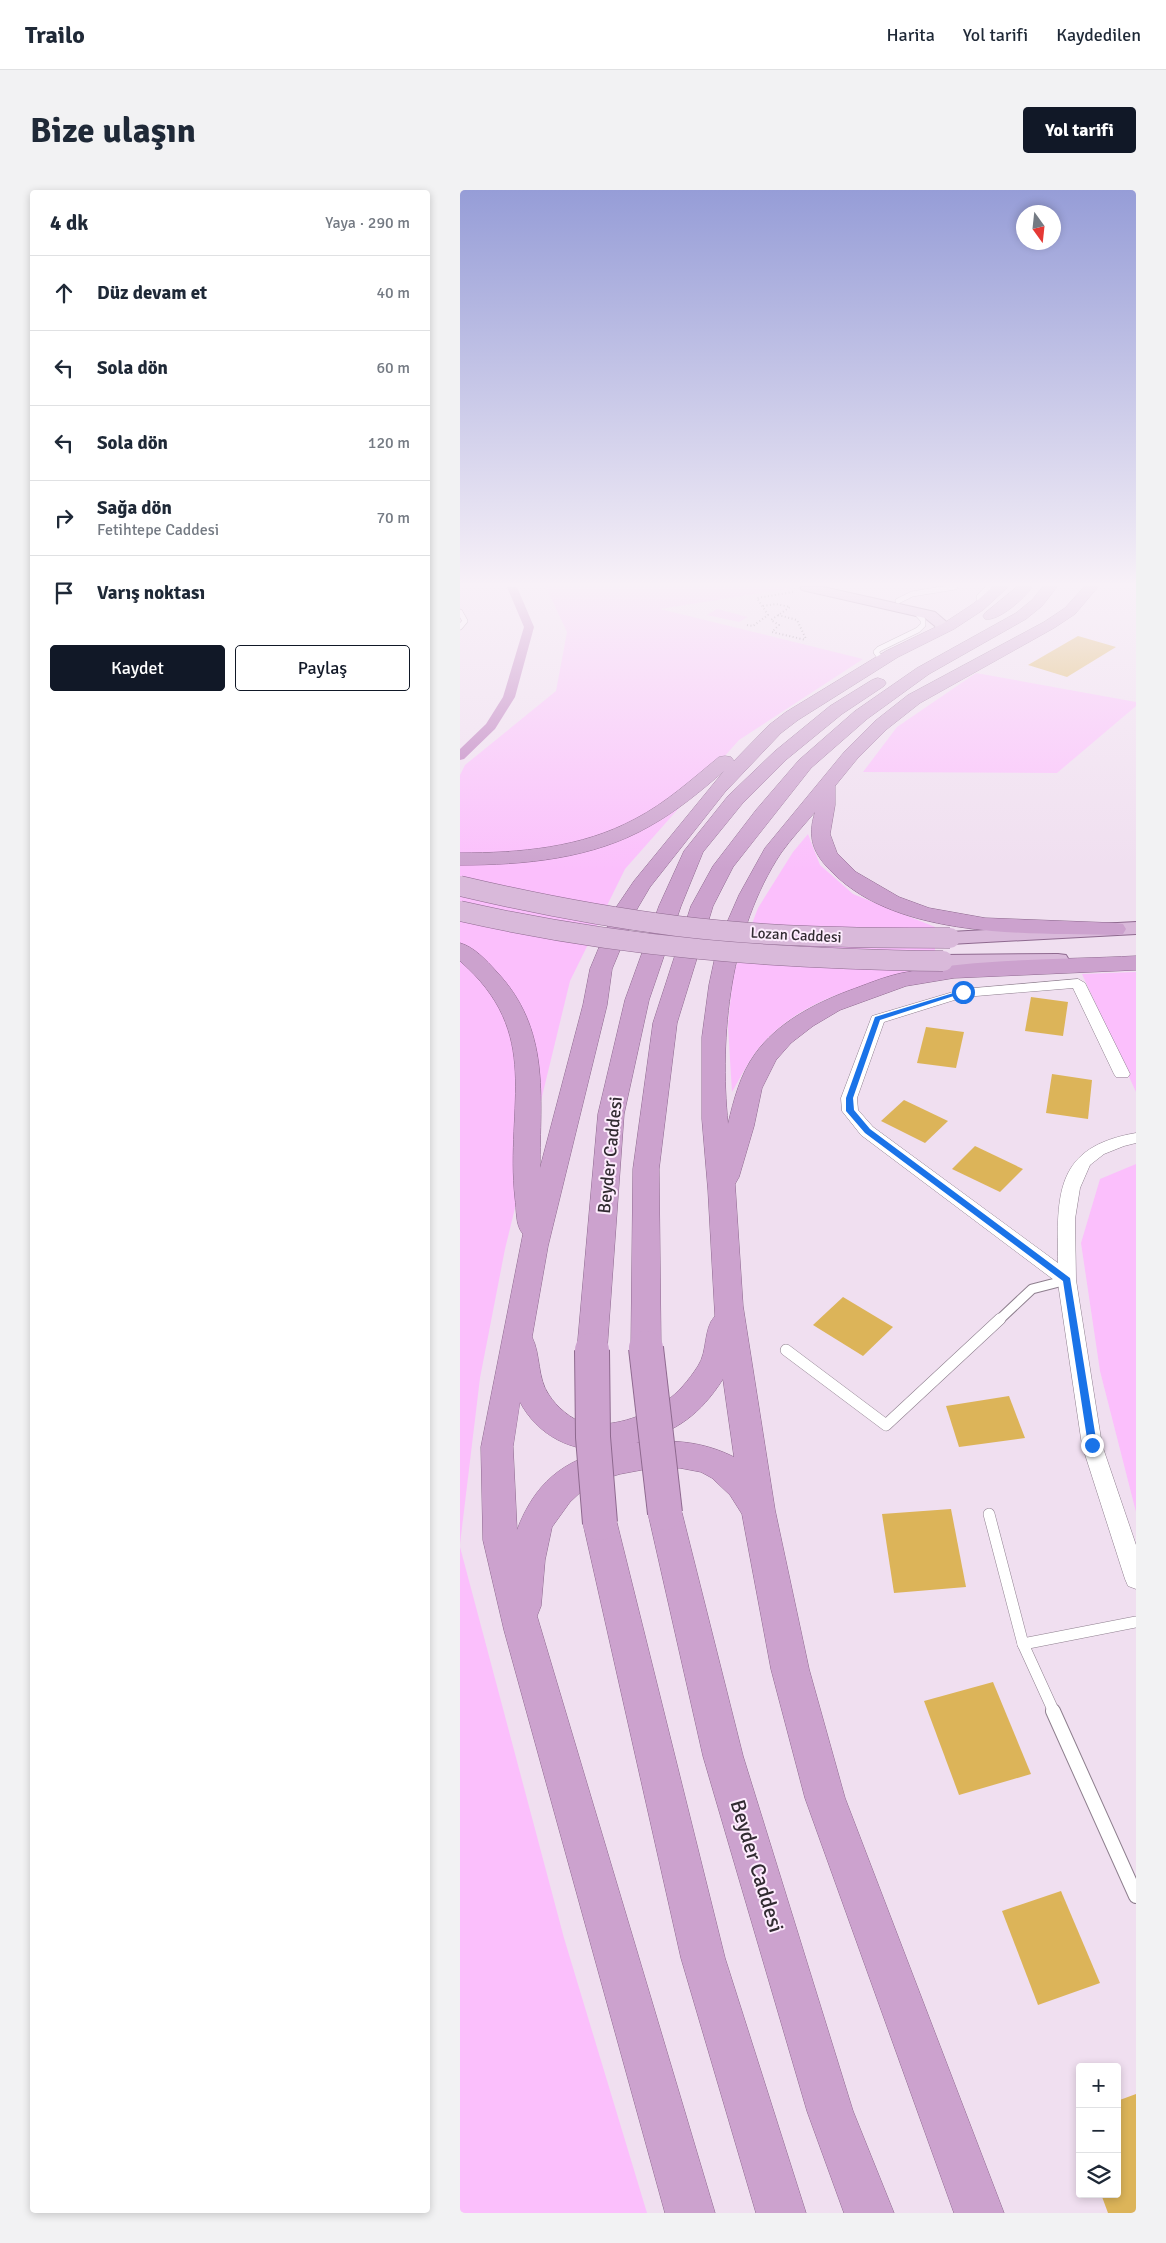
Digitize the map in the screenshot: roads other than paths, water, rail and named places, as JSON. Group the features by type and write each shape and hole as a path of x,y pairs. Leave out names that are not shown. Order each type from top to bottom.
{"highway":[{"path":"460,859 528,856 580,846 626,830 653,816 754,739 775,729 846,681"},
{"name":"Beyder Caddesi","path":"781,2213 703,1958 600,1523 593,1437 592,1350 611,1114 637,1000 659,936 694,851 735,800 781,755 836,710 886,681"},
{"name":"Beyder Caddesi","path":"869,2213 830,2111 723,1756 665,1513 646,1348 646,1169 665,1023 702,906 723,866 805,764 896,681"},
{"path":"946,681 914,699 881,725 851,755 772,852 749,895 729,942 720,985 714,1037 715,1119 722,1190 728,1306 758,1510 790,1669 825,1798 979,2213"},
{"path":"690,2213 601,1911 522,1630 500,1540 497,1447 502,1407 534,1246 595,1005 601,969 626,909 641,885 718,788 775,729"},
{"path":"826,785 825,807 821,819 820,837 826,851 834,863 853,880 878,896 922,914 959,921 996,925 1115,929"},
{"path":"460,950 478,964 501,989 517,1019 524,1049 528,1121 527,1178 534,1246"},
{"path":"722,1190 742,1126 749,1088 765,1057 790,1032 832,1005 902,980 954,971 1136,963"},
{"path":"518,1332 525,1376 540,1408 565,1429 585,1436 617,1434 671,1416 694,1394 714,1368 728,1306"},
{"path":"522,1630 527,1558 536,1525 565,1483 584,1471 604,1464 651,1455 682,1454 706,1460 725,1469 743,1487 758,1510"}],"main road":[{"name":"Lozan Caddesi","path":"460,886 526,902 601,916 684,927 781,935 950,938 1136,928"},
{"name":"Lozan Caddesi","path":"460,910 503,921 568,933 707,951 811,958 943,961 1136,959"}],"street":[{"path":"1067,1280 868,1131 850,1111 849,1098 877,1019 963,992 1078,983 1122,1074"},
{"path":"1136,1138 1120,1141 1098,1150 1083,1162 1071,1188 1066,1219 1067,1280 1092,1445 1136,1579"}],"lane":[{"path":"786,1350 886,1425 1032,1289 1067,1280"},
{"path":"989,1514 1024,1644 1136,1896"},
{"path":"1024,1644 1136,1622"}],"waterway":[{"path":"460,756 491,726 509,697 513,681"}]}
